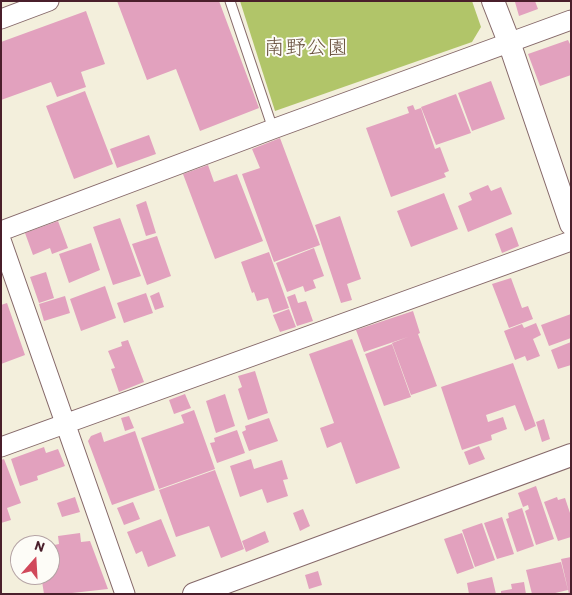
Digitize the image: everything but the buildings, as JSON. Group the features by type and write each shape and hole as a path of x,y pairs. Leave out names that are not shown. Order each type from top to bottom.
{"street":[{"path":"1,19 49,1"},
{"path":"493,1 509,42 571,224"},
{"path":"1,231 571,20"},
{"path":"1,240 125,594"},
{"path":"1,447 571,241"},
{"path":"194,594 571,455"}],"lane":[{"path":"230,1 273,129"}],"green space":[{"name":"南野公園","path":"240,1 472,1 481,27 472,42 275,111"}]}
